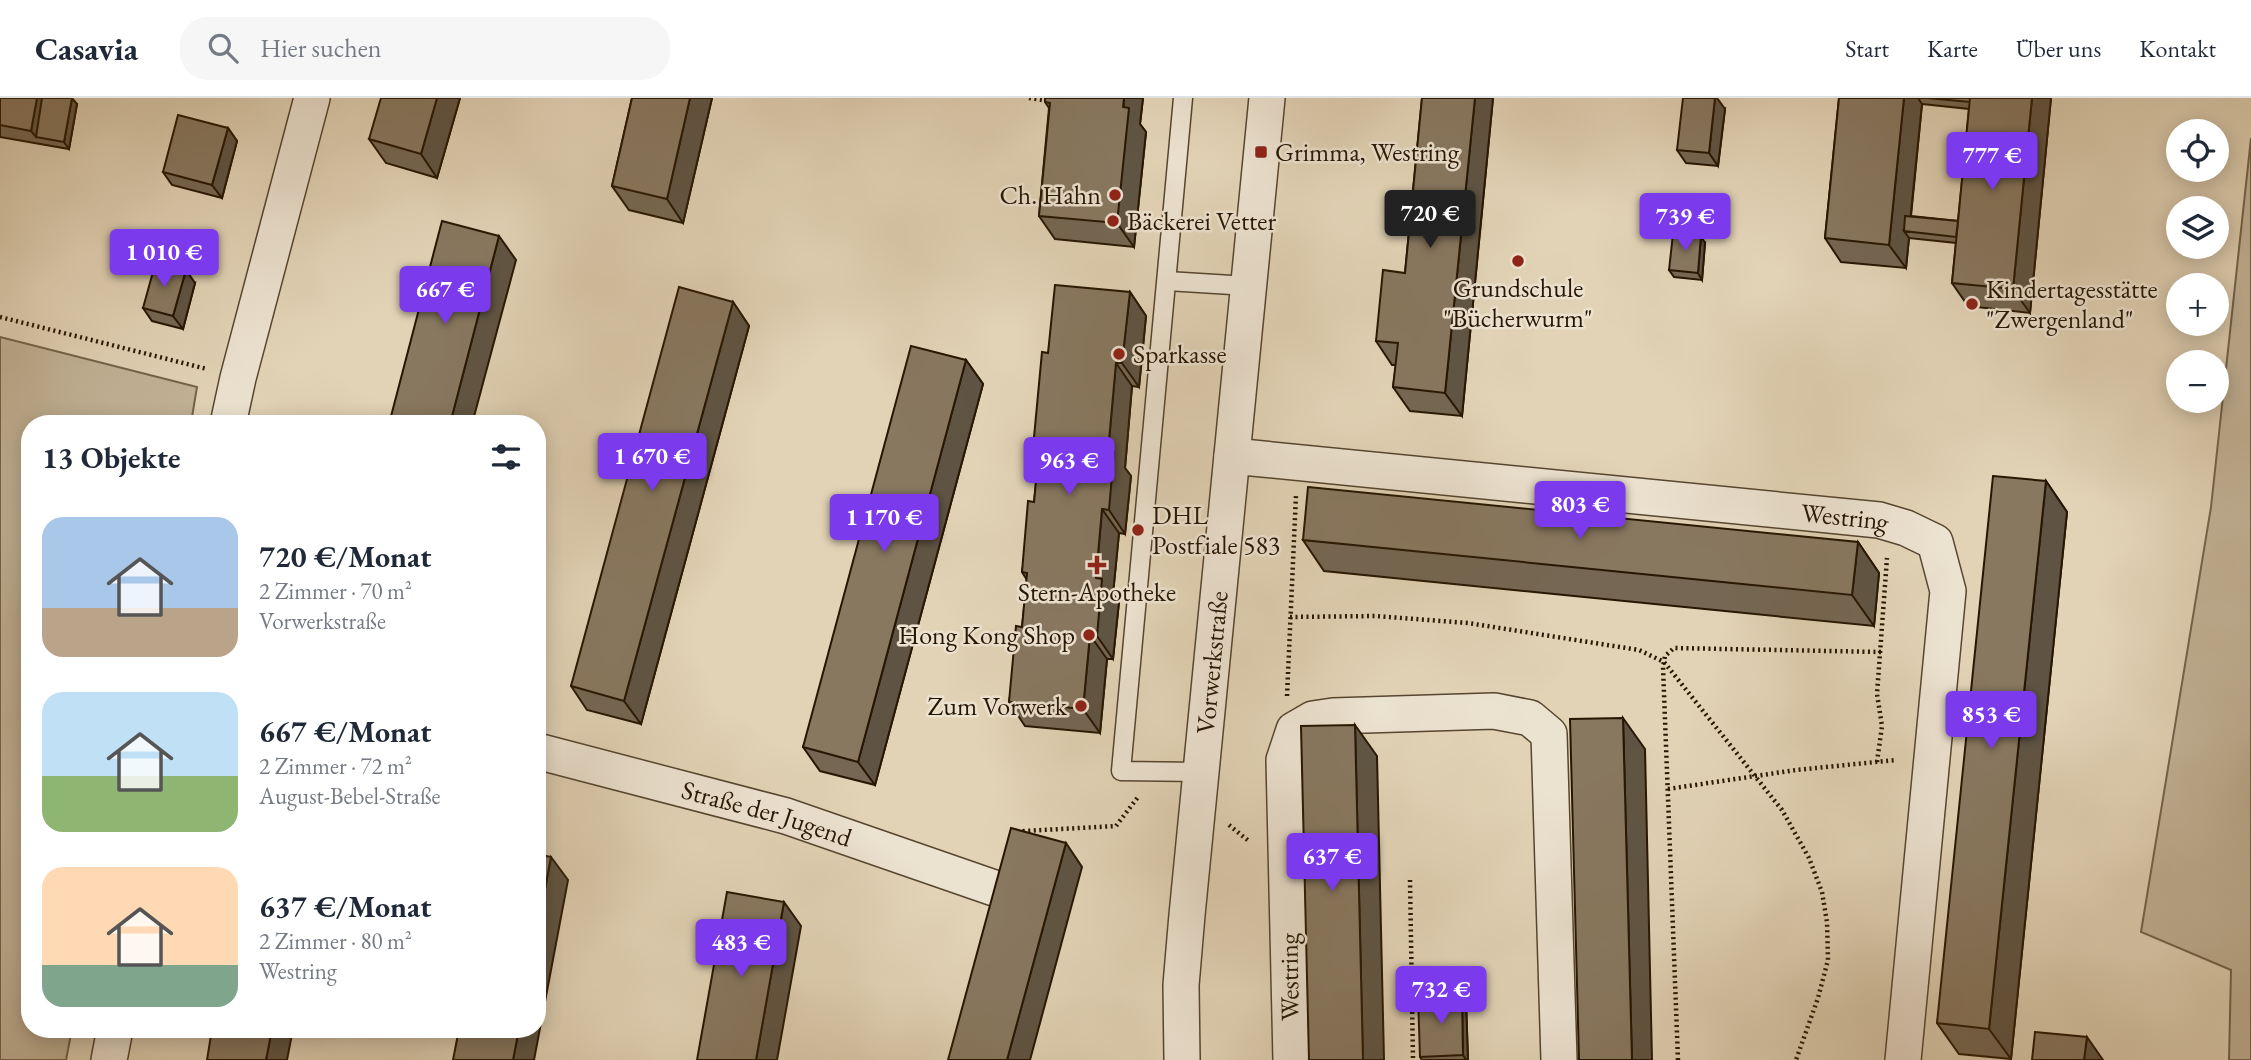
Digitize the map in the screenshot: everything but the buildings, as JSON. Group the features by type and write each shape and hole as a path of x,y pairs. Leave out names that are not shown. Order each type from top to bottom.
{"street":[{"path":"230,415 312,98"},
{"name":"Vorwerkstraße","path":"1182,1060 1181,985 1267,98"},
{"name":"Westring","path":"1232,456 1878,520 1906,528 1935,542 1948,591 1903,1060"},
{"name":"Westring","path":"1291,1060 1284,760 1294,730 1313,719 1333,716 1494,711 1530,718 1549,734 1559,1060"},
{"name":"Straße der Jugend","path":"546,753 786,816 994,888"},
{"path":"109,1060 113,1038"}],"lane":[{"path":"1183,98 1121,771 1141,772 1199,787"},
{"path":"1167,281 1248,286"}],"path":[{"path":"1029,98 1055,102"},
{"path":"0,317 188,363 238,379"},
{"path":"1284,760 1297,462"},
{"path":"1877,762 1882,726 1877,694 1889,523"},
{"path":"1290,617 1375,616 1468,623 1639,650 1664,662 1782,810 1809,859 1822,892 1827,922 1828,960 1797,1060"},
{"path":"1678,1060 1665,656 1674,648 1881,652"},
{"path":"1668,789 1756,776 1933,757"},
{"path":"994,888 1024,831 1116,826 1140,795 1141,772"},
{"path":"1199,787 1286,870"},
{"path":"1410,880 1413,1060"}],"shaded area":[{"path":"2251,138 2251,1060 2229,1060 2231,970 2141,932 2211,507 2221,413 2229,413 2228,350"},
{"path":"0,337 197,387 192,415 21,415 21,1038 70,1038 66,1060 0,1060"}],"place":[{"name":"Grimma, Westring","path":"1261,152"},
{"name":"Ch. Hahn","path":"1115,195"},
{"name":"Bäckerei Vetter","path":"1113,221"},
{"name":"Grundschule \"Bücherwurm\"","path":"1518,261"},
{"name":"Kindertagesstätte \"Zwergenland\"","path":"1972,304"},
{"name":"Sparkasse","path":"1119,354"},
{"name":"DHL Postfiale 583","path":"1138,530"},
{"name":"Stern-Apotheke","path":"1097,565"},
{"name":"Hong Kong Shop","path":"1089,635"},
{"name":"Zum Vorwerk","path":"1081,706"}]}
